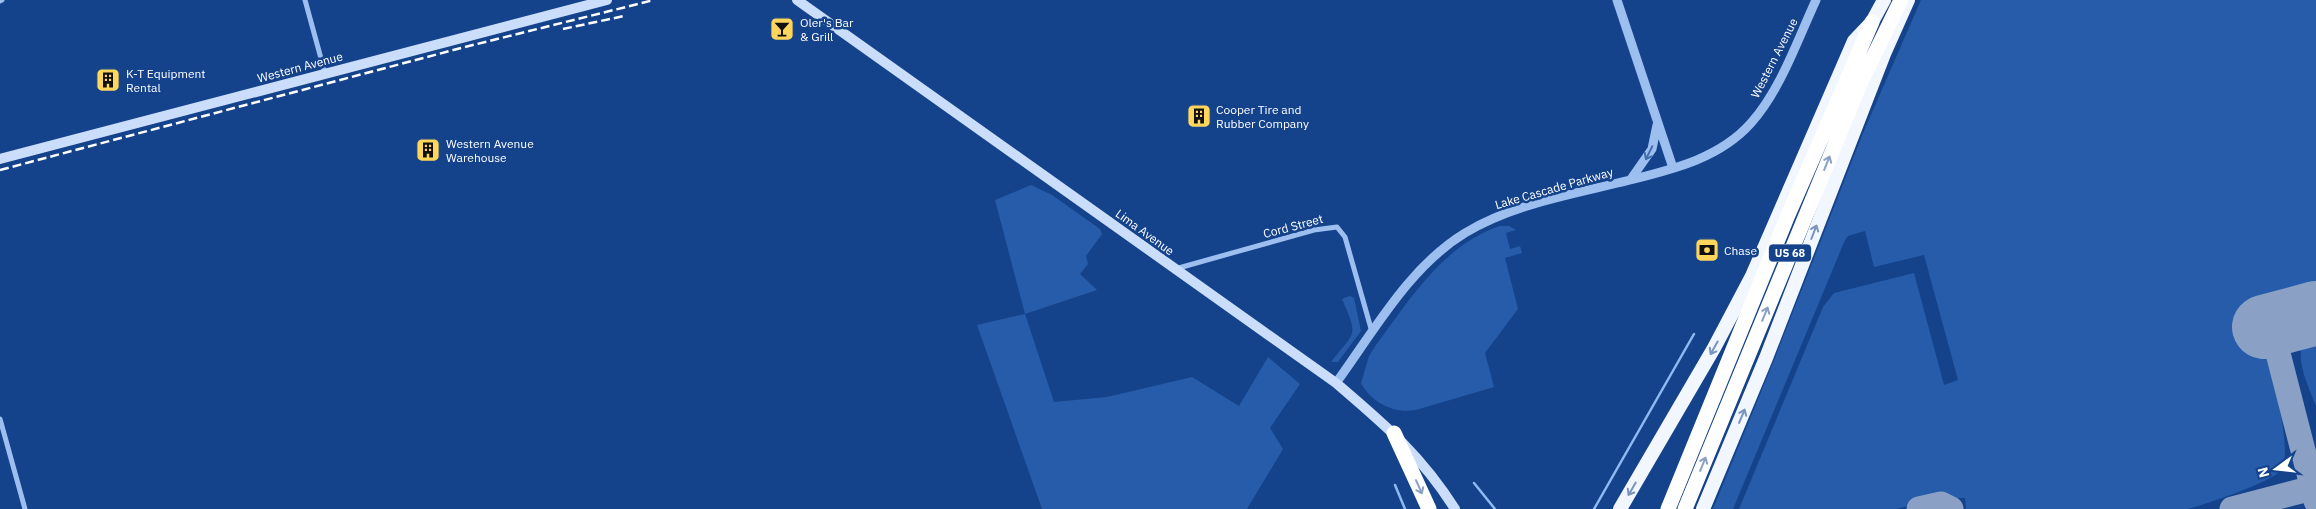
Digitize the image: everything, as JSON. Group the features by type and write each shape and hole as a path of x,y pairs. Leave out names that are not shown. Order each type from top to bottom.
{"highway":[{"name":"US 68","path":"1668,509 1788,215 1872,22 1884,0"},
{"name":"US 68","path":"1685,509 1860,84 1901,0"},
{"path":"1703,509 1766,358 1884,54 1908,0"},
{"path":"1620,509 1714,348 1768,242 1854,41 1872,22"},
{"path":"1394,433 1429,509"}],"main road":[{"name":"Western Avenue","path":"0,159 607,0"},
{"name":"Lima Avenue","path":"797,0 1336,383 1394,433 1428,469 1455,509"}],"street":[{"path":"305,0 326,73"},
{"path":"1617,0 1673,168"},
{"name":"Western Avenue","path":"1673,168 1706,156 1725,146 1752,122 1776,86 1816,0"},
{"path":"1631,180 1652,149 1658,122"},
{"name":"Lake Cascade Parkway","path":"1336,383 1418,272 1438,253 1466,232 1509,212 1673,168"},
{"name":"Cord Street","path":"1175,269 1314,230 1337,227 1345,237 1372,334"},
{"path":"0,419 25,509"}],"shaded area":[{"path":"1921,0 2316,0 2316,288 2253,305 2281,414 2285,456 2282,469 2277,474 2238,492 2188,509 1966,509 1965,498 1938,498 1896,509 1739,509 1823,307 1834,293 1914,273 1944,385 1958,380 1924,255 1874,267 1865,231 1848,236 1845,240 1733,509 1713,509 1775,358 1863,133"},
{"path":"1031,185 1052,195 1100,229 1102,234 1086,256 1088,264 1080,274 1097,290 1025,314 995,200"},
{"path":"1500,226 1509,226 1516,230 1506,233 1510,249 1520,246 1522,253 1505,258 1518,309 1485,353 1494,387 1416,410 1400,410 1384,406 1371,396 1361,383 1369,356 1376,345 1429,275 1461,246"},
{"path":"1350,296 1354,298 1361,331 1338,362 1331,362 1350,339 1352,333 1351,321 1342,299"},
{"path":"1025,314 1054,402 1107,397 1192,377 1239,406 1268,357 1300,384 1270,428 1283,449 1247,509 1042,509 977,325"},
{"path":"2316,332 2316,406 2305,377 2301,355 2302,346 2307,338"}],"waterway":[{"path":"1594,509 1694,334"},
{"path":"1474,483 1495,509"},
{"path":"1395,485 1405,509"}],"taxiway":[{"path":"2271,326 2316,501"},
{"path":"2232,509 2316,487"},
{"path":"1919,509 1941,504 1951,509"}],"runway":[{"path":"2264,327 2316,313"}],"railway":[{"path":"0,170 461,48 654,0"},
{"path":"563,29 624,16"}],"place":[{"name":"Oler's Bar & Grill","path":"782,29"},
{"name":"K-T Equipment Rental","path":"108,80"},
{"name":"Cooper Tire and Rubber Company","path":"1199,116"},
{"name":"Western Avenue Warehouse","path":"428,150"},
{"name":"Chase","path":"1707,250"}]}
